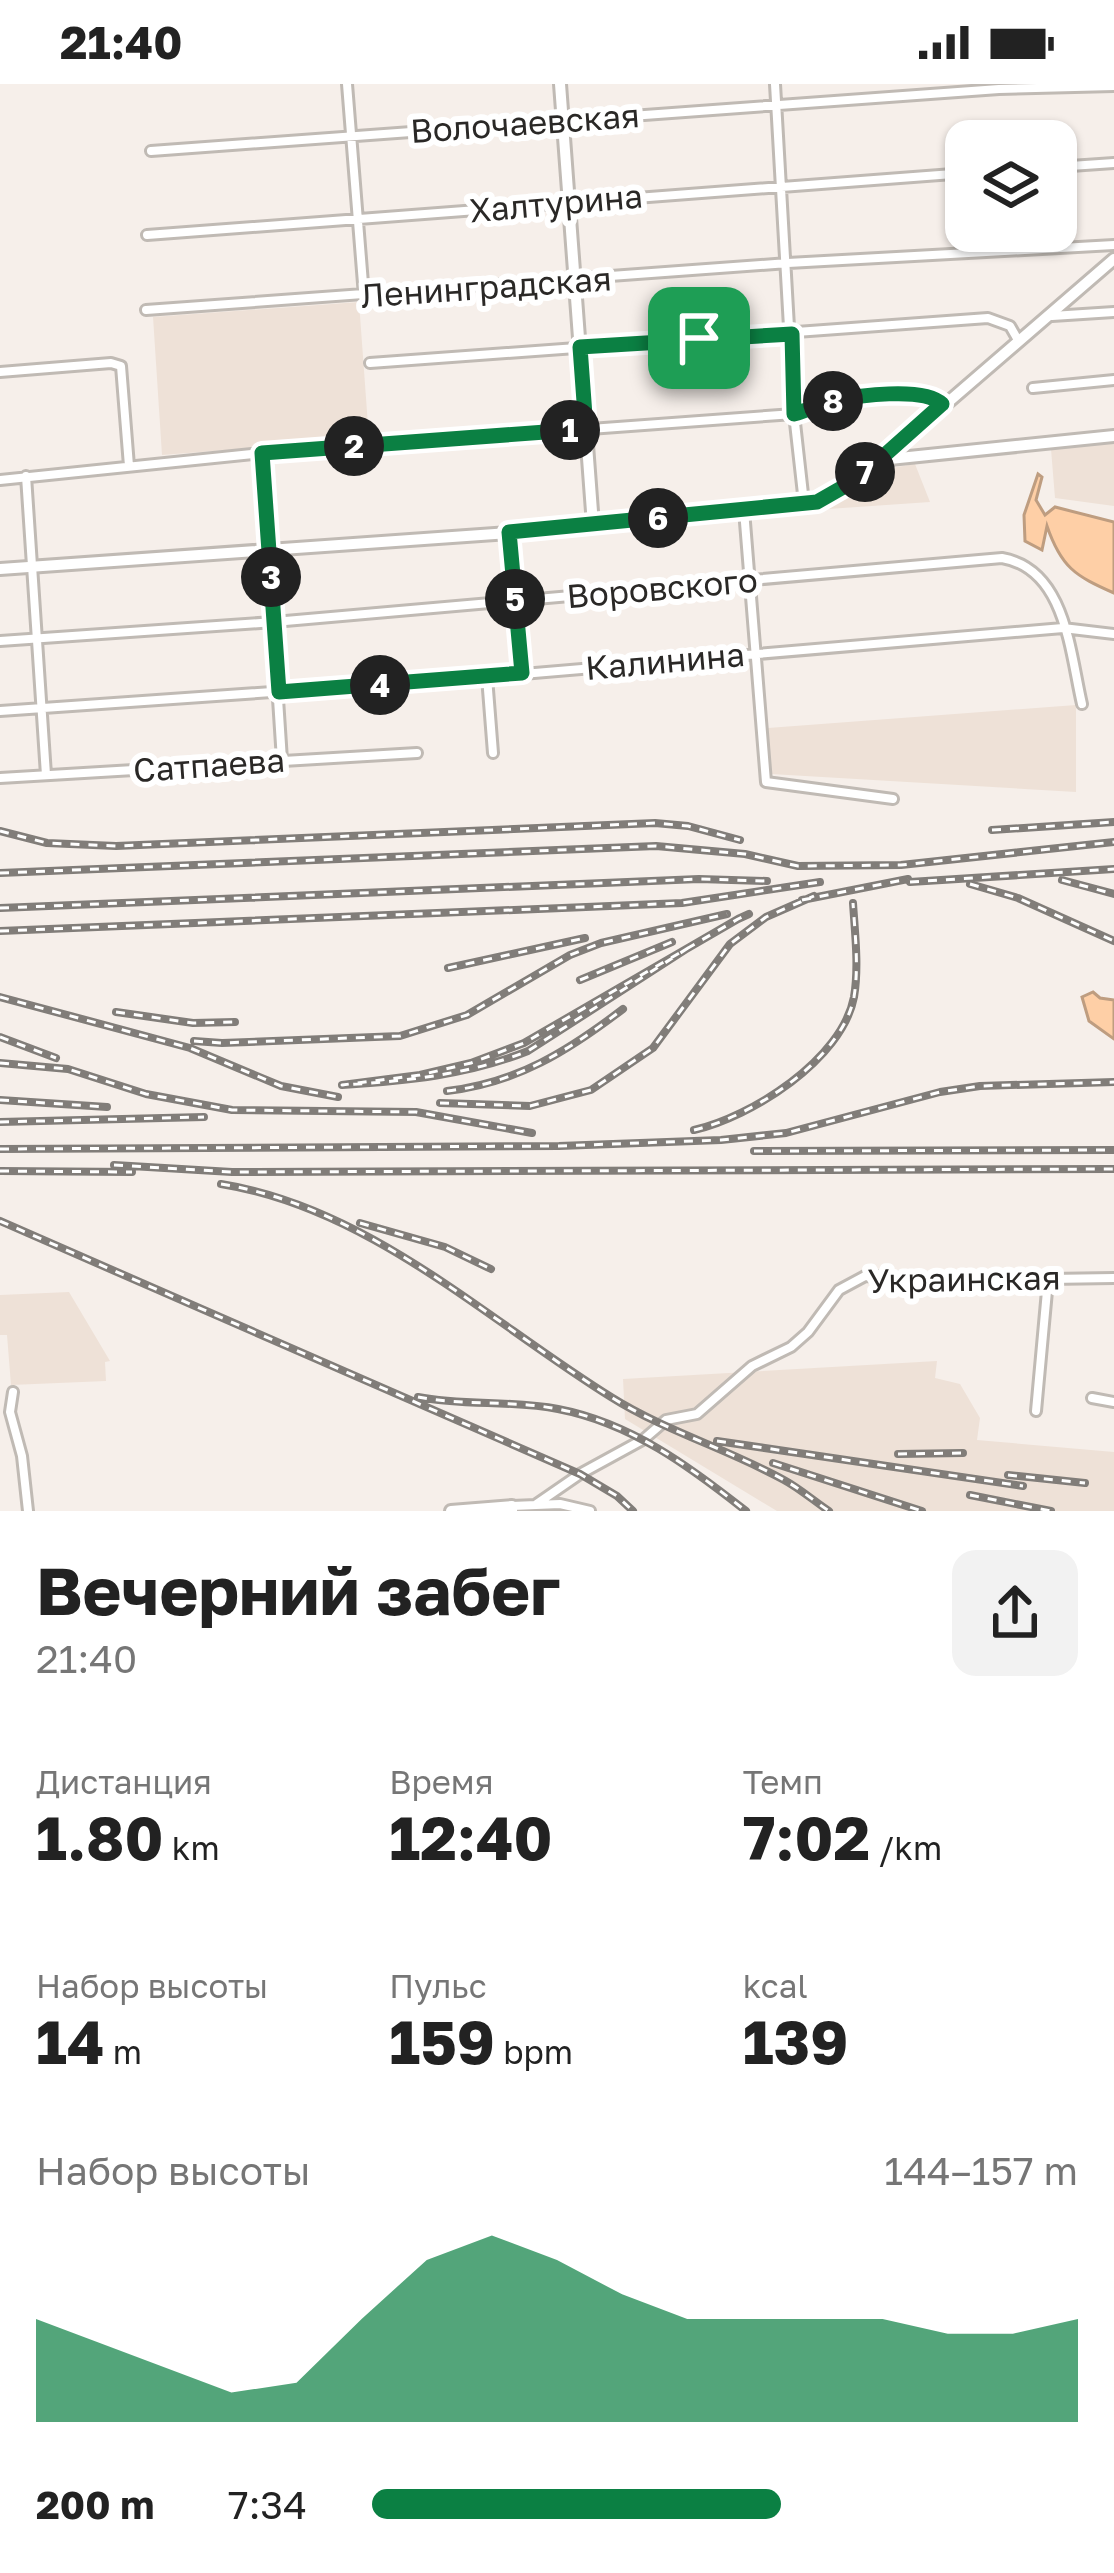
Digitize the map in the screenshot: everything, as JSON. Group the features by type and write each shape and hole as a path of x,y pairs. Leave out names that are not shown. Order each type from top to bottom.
{"street":[{"path":"347,84 364,296"},
{"path":"560,84 593,524"},
{"path":"775,84 794,414 804,505"},
{"name":"Волочаевская","path":"151,151 999,89 1114,86"},
{"path":"1077,166 1114,163"},
{"name":"Халтурина","path":"147,235 945,174"},
{"name":"Ленинградская","path":"146,310 788,263 1114,245"},
{"path":"0,569 804,505 836,494 880,460 1114,259"},
{"path":"1044,316 1114,312"},
{"path":"370,363 988,318 1010,326 1018,340"},
{"path":"0,373 121,366 129,466"},
{"path":"1033,388 1114,380"},
{"path":"0,480 262,453 794,414 830,401 916,393 931,394 942,404"},
{"path":"880,460 1114,436"},
{"path":"262,453 282,760"},
{"path":"26,476 46,775"},
{"path":"744,510 766,782 892,799"},
{"path":"509,532 522,673"},
{"name":"Воровского","path":"0,640 274,622 1002,558 1021,563 1054,597 1082,704"},
{"name":"Калинина","path":"0,711 487,677 1064,628 1114,634"},
{"path":"487,677 493,753"},
{"name":"Сатпаева","path":"0,778 417,753"},
{"name":"Украинская","path":"535,1505 644,1439 665,1420 697,1414 752,1366 791,1347 851,1281 865,1276 1114,1278"},
{"path":"1036,1411 1048,1280"},
{"path":"13,1392 10,1412 22,1456 28,1511"},
{"path":"1092,1397 1114,1402"},
{"path":"451,1511 575,1505 590,1511"}],"shaded area":[{"path":"359,302 369,439 162,455 153,317"},
{"path":"1114,442 1114,506 1055,498 1051,449"},
{"path":"915,464 930,502 828,509 879,470"},
{"path":"1038,474 1042,477 1036,500 1045,515 1055,507 1114,522 1114,593 1071,568 1047,526 1042,550 1025,541 1024,515"},
{"path":"1076,705 1076,792 771,774 768,728"},
{"path":"1093,992 1114,1000 1114,1039 1089,1021 1082,997"},
{"path":"69,1292 110,1361 105,1362 106,1381 11,1385 7,1335 0,1335 0,1295"},
{"path":"937,1361 935,1378 960,1384 980,1418 977,1440 1114,1452 1114,1511 777,1511 625,1419 623,1379"}],"railway":[{"path":"992,830 1114,822"},
{"path":"0,831 47,843 116,846 655,823 740,840"},
{"path":"0,873 656,846 745,854 798,866 901,865 1114,842"},
{"path":"910,882 1114,869"},
{"path":"0,908 699,879 767,881"},
{"path":"802,900 908,879"},
{"path":"1062,880 1114,894"},
{"path":"0,931 682,903 820,882"},
{"path":"970,884 1018,898 1114,941"},
{"path":"440,1103 530,1106 591,1090 653,1048 730,944 766,917 814,896"},
{"path":"694,1130 767,1099 832,1043 854,997 853,903"},
{"path":"194,1041 400,1036 467,1015 570,955 601,943 727,914"},
{"path":"688,948 528,1051 436,1075 342,1085 420,1075 524,1043 738,919 749,914"},
{"path":"448,968 585,938"},
{"path":"580,980 672,942"},
{"path":"0,997 190,1048 281,1086 338,1097"},
{"path":"447,1091 496,1081 541,1063 623,1009"},
{"path":"116,1012 193,1023 235,1022"},
{"path":"0,1037 56,1058"},
{"path":"0,1063 68,1069 146,1094 232,1110 416,1112 532,1133"},
{"path":"0,1149 559,1146 721,1140 786,1133 980,1086 1114,1082"},
{"path":"0,1100 107,1107"},
{"path":"0,1122 204,1117"},
{"path":"754,1151 1114,1150"},
{"path":"114,1165 232,1172 1114,1169"},
{"path":"0,1171 132,1172"},
{"path":"221,1184 275,1197 377,1242 611,1397 784,1480 829,1511"},
{"path":"0,1221 580,1474 633,1511"},
{"path":"360,1223 445,1247 491,1269"},
{"path":"418,1397 541,1406 585,1416 658,1448 746,1511"},
{"path":"717,1441 1023,1486"},
{"path":"898,1454 963,1453"},
{"path":"773,1463 922,1511"},
{"path":"1008,1475 1085,1483"},
{"path":"970,1495 1051,1511"}],"route":[{"path":"792,334 794,414 830,401 916,393 931,394 942,404 859,478 817,502 509,532 522,673 279,692 262,453 586,429 580,347 699,338 792,334"}]}
